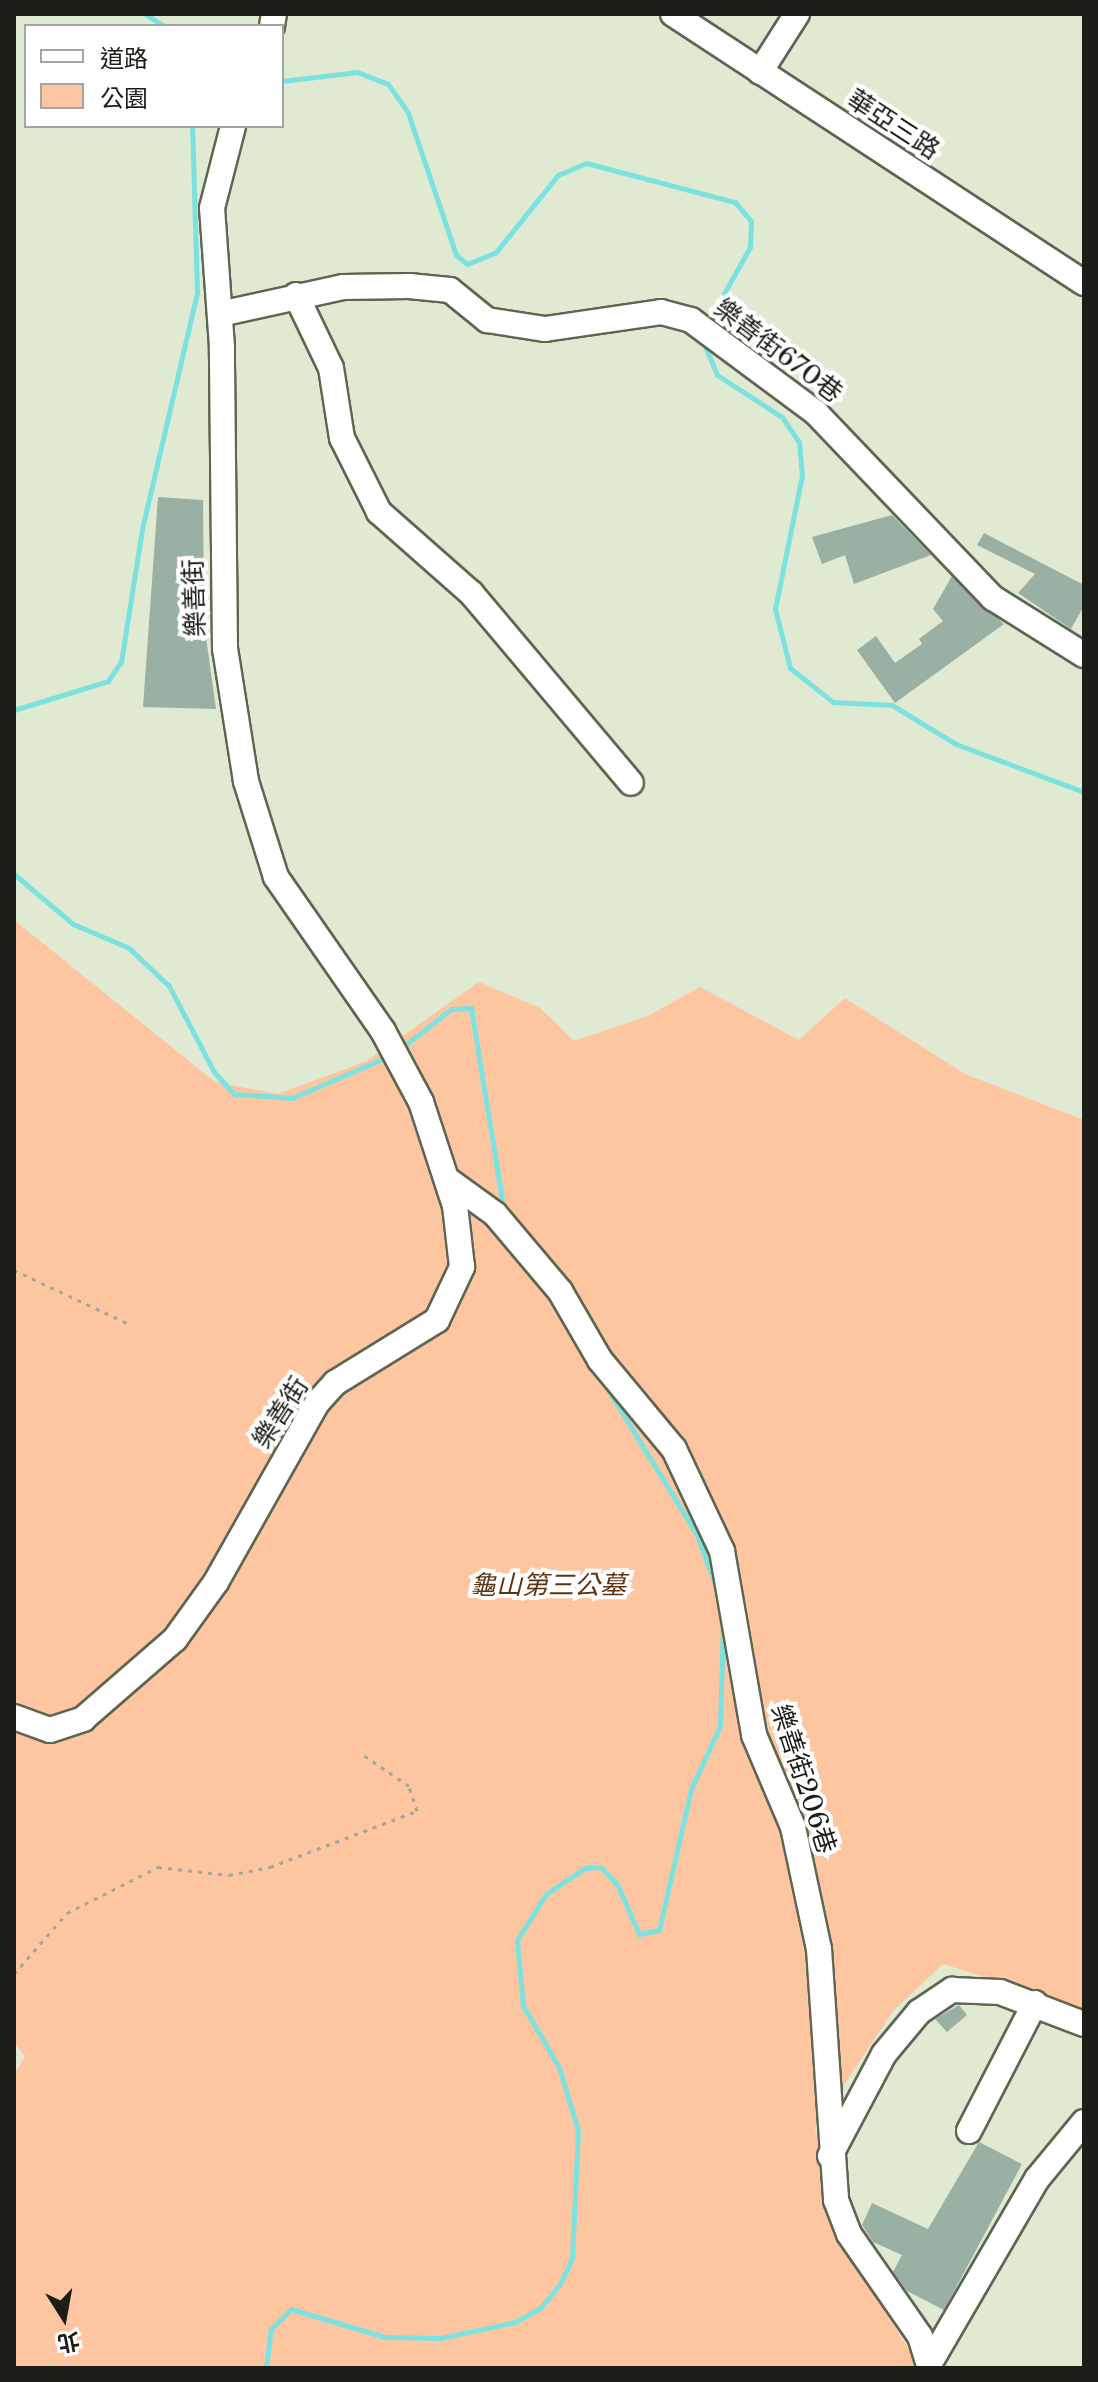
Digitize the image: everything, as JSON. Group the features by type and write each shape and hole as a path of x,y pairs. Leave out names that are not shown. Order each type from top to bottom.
{"street":[{"name":"華亞三路","path":"673,14 1084,283"},
{"path":"760,72 797,14"},
{"name":"樂善街","path":"14,1717 50,1730 83,1719 131,1682 175,1639 216,1582 317,1403 437,1320 462,1267 448,1180 405,1067 276,877 246,781 225,649 220,314 212,208 232,128"},
{"name":"樂善街670巷","path":"220,314 343,287 450,290 487,320 545,329 661,312 691,320 816,413 993,598 1084,655"},
{"path":"296,295 331,368 342,438 379,512 471,593 631,783"},
{"name":"樂善街206巷","path":"448,1180 495,1214 560,1291 600,1360 674,1449 722,1551 754,1735 793,1827 819,1949 830,2156 849,2234 930,2365"},
{"path":"830,2156 884,2054 919,2012 952,1990 1035,2003 1084,2024"},
{"path":"969,2131 1035,2003"},
{"path":"930,2365 1037,2179 1084,2122"}],"path":[{"path":"14,1270 127,1323"},
{"path":"14,1974 67,1913 158,1867 229,1875 270,1867 417,1811 409,1786 359,1752"}],"green space":[{"name":"龜山第三公墓","path":"14,920 215,1082 278,1094 367,1061 479,982 540,1008 574,1041 648,1016 700,987 799,1040 845,998 965,1074 1084,1120 1084,2019 1049,1997 943,1964 894,2010 815,2128 838,2234 920,2368 14,2368 14,2075 25,2056 14,2043"}],"building":[{"path":"158,497 203,500 204,623 216,709 143,707"},
{"path":"892,515 931,555 854,584 845,555 822,564 812,537"},
{"path":"984,533 1084,585 1084,606 1071,629 1018,593 1035,574 977,545"},
{"path":"952,576 1004,624 895,703 857,650 876,636 895,663 922,644 919,639 943,621 933,609"},
{"path":"959,2005 967,2015 947,2032 935,2019"},
{"path":"979,2142 1022,2164 944,2310 907,2291 893,2272 902,2255 873,2242 862,2225 872,2203 928,2229"}],"waterway":[{"path":"145,14 161,24"},
{"path":"284,81 357,72 388,84 408,113 456,255 467,264 496,252 558,175 586,163 735,202 751,221 750,247 708,322"},
{"path":"14,710 108,681 121,662 142,529 197,292 192,128"},
{"path":"702,339 717,375 782,417 799,442 802,475 775,609 790,668 833,702 892,705 956,744 1084,792"},
{"path":"14,874 73,924 129,948 169,986 214,1072 234,1094 292,1098 387,1057"},
{"path":"399,1050 451,1009 471,1008 502,1200"},
{"path":"604,1383 697,1535 716,1587"},
{"path":"266,2368 271,2329 291,2309 385,2337 440,2338 515,2322 540,2308 560,2284 572,2258 578,2131 559,2067 523,2006 517,1940 546,1894 585,1868 601,1867 617,1884 639,1934 659,1930 691,1789 720,1726 723,1624"}]}
